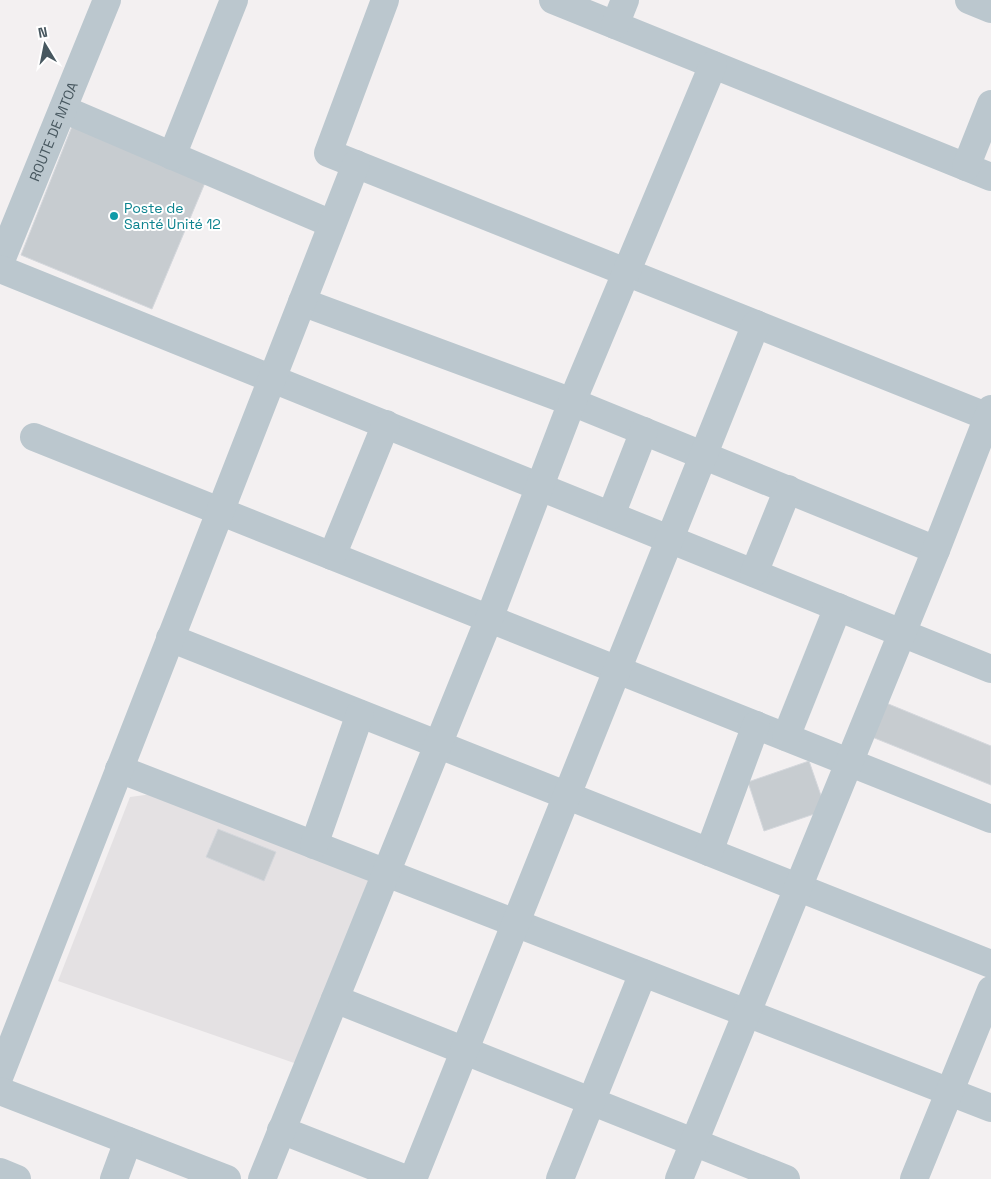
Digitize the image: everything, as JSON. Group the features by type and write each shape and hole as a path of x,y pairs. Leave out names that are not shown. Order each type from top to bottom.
{"street":[{"name":"ROUTE DE MTOA","path":"0,263 107,0"},
{"path":"172,156 234,0"},
{"path":"385,0 328,153 990,415 679,1179"},
{"path":"553,0 991,177"},
{"path":"615,25 625,0"},
{"path":"969,0 991,9"},
{"path":"262,1179 489,619 572,402 713,65"},
{"path":"966,167 991,104"},
{"path":"63,109 332,224"},
{"path":"0,1076 356,164"},
{"path":"0,269 991,669"},
{"path":"302,302 572,402 704,454 936,550"},
{"path":"413,1179 756,324"},
{"path":"332,556 386,424"},
{"path":"611,515 644,431"},
{"path":"34,437 991,819"},
{"path":"754,573 788,489"},
{"path":"786,737 838,607"},
{"path":"170,638 991,964"},
{"path":"314,845 360,714"},
{"path":"709,852 756,725"},
{"path":"120,769 991,1108"},
{"path":"560,1179 643,973"},
{"path":"914,1179 991,990"},
{"path":"334,999 786,1179"},
{"path":"0,1090 227,1179"},
{"path":"281,1130 406,1179"},
{"path":"114,1179 128,1141"},
{"path":"0,1172 17,1179"}],"shaded area":[{"path":"160,793 371,873 297,1064 58,981 130,797"}],"building":[{"name":"Poste de Santé Unité 12","path":"75,119 207,178 152,309 21,255"},
{"path":"886,703 991,746 991,785 872,737"},
{"path":"809,761 826,810 764,831 748,782"},
{"path":"218,829 276,852 264,881 206,857"}],"place":[{"name":"Poste de Santé Unité 12","path":"114,216"}]}
